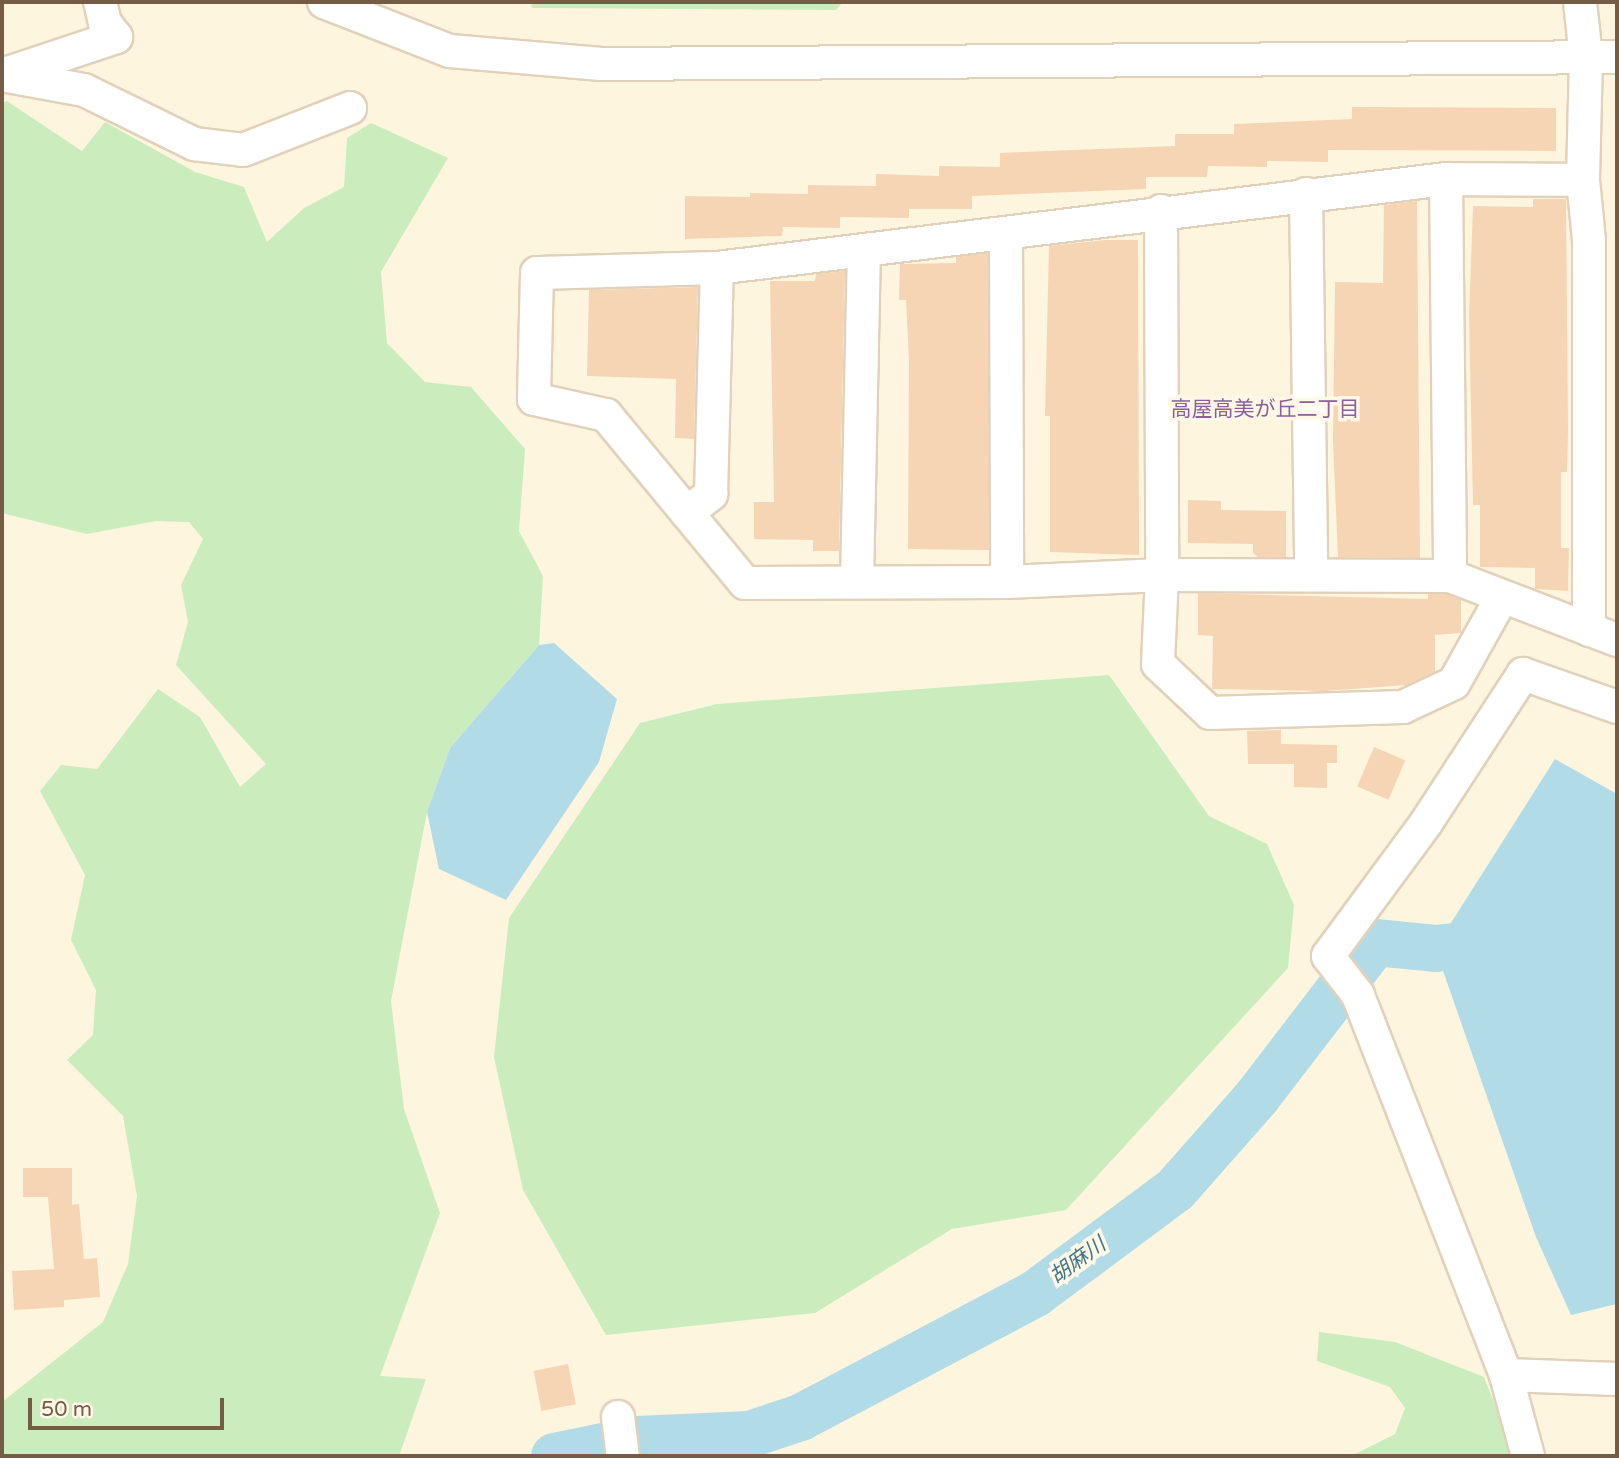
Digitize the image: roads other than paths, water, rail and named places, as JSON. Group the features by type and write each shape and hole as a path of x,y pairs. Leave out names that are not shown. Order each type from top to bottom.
{"street":[{"path":"3,74 116,37 106,23 100,2"},
{"path":"324,2 450,51 601,64 1617,57"},
{"path":"1580,2 1586,57 1583,180 1603,239 1603,635 1450,576 1162,575 1007,582 745,583 606,415 534,399 537,273 717,268 1006,236 1161,211 1446,179 1583,180"},
{"path":"3,74 84,90 194,144 243,150 350,108"},
{"path":"1446,179 1450,576"},
{"path":"1306,194 1311,575"},
{"path":"1161,211 1162,575 1158,664 1210,713 1403,707 1454,683 1502,597"},
{"path":"1006,236 1007,582"},
{"path":"857,582 864,251"},
{"path":"687,513 711,494 717,268"},
{"path":"1528,1456 1506,1376 1358,995 1328,956 1426,823 1523,674 1617,707"},
{"path":"1506,1376 1617,1379"},
{"path":"618,1417 623,1456"}],"water":[{"path":"554,643 617,699 599,762 506,900 439,869 427,812 450,748 539,645"},
{"path":"1555,759 1617,794 1617,1304 1571,1315 1536,1237 1435,948"}],"waterway":[{"name":"胡麻川","path":"554,1456 636,1439 749,1434 800,1417 1035,1293 1175,1189 1256,1097 1375,942 1435,948 1498,941"}],"district":[{"name":"高屋高美が丘二丁目","path":"1265,410"}]}
